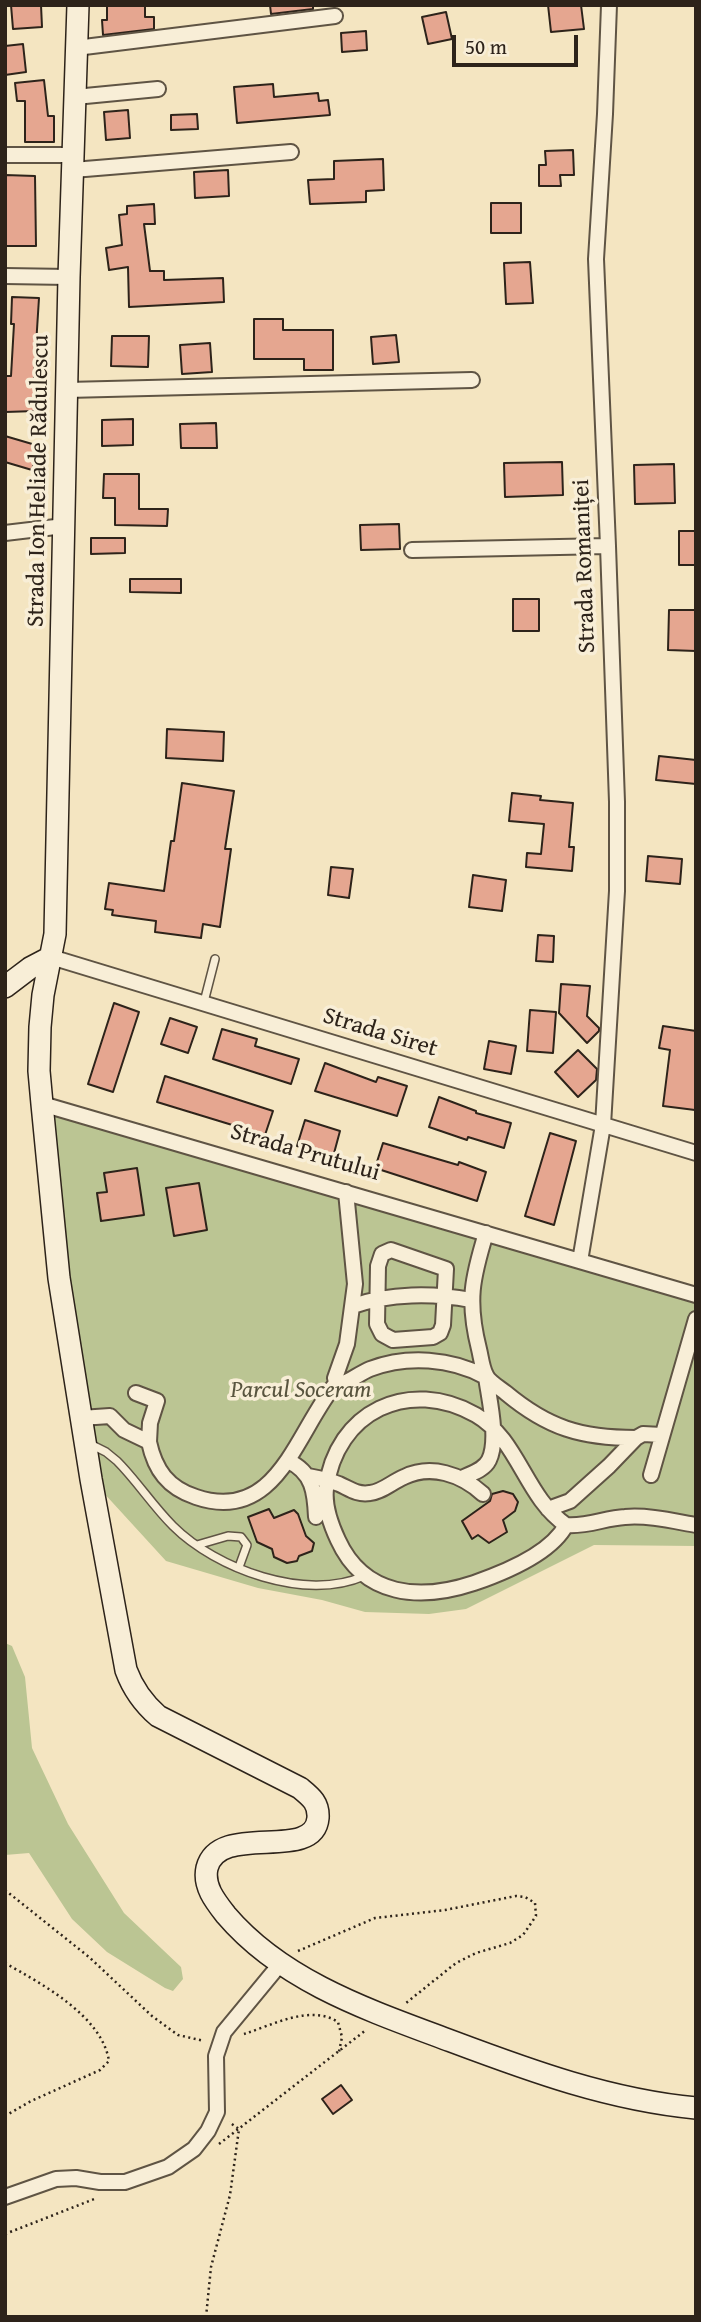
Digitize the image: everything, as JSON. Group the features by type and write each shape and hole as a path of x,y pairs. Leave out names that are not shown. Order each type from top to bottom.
{"street":[{"name":"Strada Ion Heliade Rădulescu","path":"51,957 55,934 69,277 78,5"},
{"name":"Strada Romaniței","path":"580,1261 604,1125 617,891 617,802 596,259 606,114 609,5"},
{"path":"76,48 335,16"},
{"path":"75,97 158,89"},
{"path":"5,155 73,163 290,152"},
{"path":"5,276 69,277"},
{"path":"67,390 472,380"},
{"path":"5,533 64,526"},
{"path":"412,550 608,546"},
{"path":"5,987 30,968 51,957"},
{"path":"51,957 43,995 39,1070 59,1278 84,1441 122,1652 133,1688 158,1716 300,1788 312,1798 318,1808 318,1822 311,1833 298,1839 240,1844 220,1849 209,1860 206,1874 208,1887 230,1919 258,1946 281,1963 333,1993 389,2017 602,2093 637,2101 696,2108"},
{"name":"Strada Siret","path":"51,957 696,1153"},
{"name":"Strada Prutului","path":"41,1104 696,1295"},
{"path":"337,1382 336,1371 347,1344 354,1306 355,1284 346,1192"},
{"path":"462,1478 481,1469 489,1460 493,1445 486,1377 473,1325 471,1300 473,1277 486,1233"},
{"path":"391,1250 446,1269 443,1325 440,1333 433,1337 393,1339 382,1334 377,1324 379,1298 379,1259 386,1251 391,1250"},
{"path":"354,1306 379,1298 446,1297 471,1300"},
{"path":"651,1475 696,1319"},
{"path":"337,1382 347,1382 382,1366 434,1361 457,1365 486,1377 521,1406 559,1428 615,1438 643,1434 662,1435"},
{"path":"136,1393 157,1401 150,1423 149,1443 161,1474 185,1493 212,1501 243,1499 258,1493 274,1480 337,1382"},
{"path":"566,1525 561,1534 523,1562 454,1589 413,1592 394,1590 373,1583 344,1554 326,1504 328,1480 340,1446 359,1421 376,1408 419,1398 445,1401 476,1415 492,1427 510,1448 534,1491 548,1509 566,1525 594,1524 628,1516 696,1525"},
{"path":"81,1418 110,1416 124,1430 149,1443"},
{"path":"548,1509 570,1501 636,1437"},
{"path":"288,1461 298,1465 308,1476 314,1489 316,1517"},
{"path":"308,1476 328,1480 352,1491 369,1493 377,1492 416,1472 442,1472 462,1478 483,1494"},
{"path":"5,2197 56,2179 125,2182 168,2167 194,2149 208,2132 217,2112 218,2044 229,2023 281,1963"}],"lane":[{"path":"204,1002 215,959"},
{"path":"84,1441 117,1461 172,1525 197,1545 239,1567 267,1579 296,1584 346,1584 364,1576"},
{"path":"197,1545 228,1536 241,1537 247,1545 239,1567"}],"path":[{"path":"5,1890 89,1957 152,2016 178,2035 218,2044 304,2015 326,2015 338,2022 342,2037 339,2053"},
{"path":"206,2317 211,2267 230,2195 239,2129 366,2030 389,2017 456,1963 476,1953 510,1943 523,1935 536,1916 535,1903 525,1897 516,1896 445,1910 375,1918 301,1949 281,1963"},
{"path":"5,1963 68,2002 85,2018 107,2046 109,2061 100,2070 31,2101 5,2116"},
{"path":"217,2112 239,2129"}],"green space":[{"name":"Parcul Soceram","path":"42,1104 696,1297 696,1546 594,1545 466,1609 429,1614 365,1612 322,1600 258,1588 166,1561 91,1479"},
{"path":"5,1643 12,1646 25,1677 32,1748 68,1824 124,1913 181,1967 183,1979 173,1991 107,1952 72,1919 29,1853 5,1855"}],"building":[{"path":"11,5 41,5 42,27 13,29"},
{"path":"107,5 145,5 145,17 154,17 154,29 103,35 102,20 107,20"},
{"path":"270,5 313,5 313,9 271,14"},
{"path":"548,5 581,5 584,29 551,32"},
{"path":"446,12 452,39 428,44 422,17"},
{"path":"366,31 367,50 342,52 341,33"},
{"path":"23,44 26,72 5,75 5,46"},
{"path":"44,80 48,116 54,116 54,142 25,142 25,101 17,101 15,83"},
{"path":"273,84 274,97 318,93 319,101 328,100 330,115 237,123 234,87"},
{"path":"128,110 130,138 106,140 104,112"},
{"path":"197,114 198,129 171,130 171,115"},
{"path":"573,150 574,175 560,175 561,186 539,186 539,165 546,165 545,151"},
{"path":"383,159 384,190 366,191 366,202 310,204 308,180 334,179 334,161"},
{"path":"228,170 229,196 195,198 194,172"},
{"path":"5,175 35,176 36,246 5,246"},
{"path":"491,203 521,203 521,233 491,233"},
{"path":"154,204 155,224 144,224 150,271 164,271 164,280 223,278 224,302 129,307 128,267 109,270 106,248 122,245 119,215 127,214 127,206"},
{"path":"530,262 533,303 506,304 504,263"},
{"path":"12,297 39,298 34,377 36,411 5,412 5,376 11,376 14,324 11,324"},
{"path":"254,319 283,319 283,330 333,330 333,370 304,370 304,359 254,359"},
{"path":"396,335 399,362 373,364 371,337"},
{"path":"112,336 149,336 148,367 111,366"},
{"path":"210,343 212,372 182,374 180,345"},
{"path":"133,419 133,445 102,446 102,420"},
{"path":"216,423 217,448 181,448 180,424"},
{"path":"5,436 39,446 32,470 5,462"},
{"path":"562,462 563,495 505,497 504,463"},
{"path":"674,464 675,503 635,504 634,465"},
{"path":"104,474 139,474 139,509 168,509 167,526 115,525 115,498 103,498"},
{"path":"399,524 400,549 361,550 360,525"},
{"path":"679,531 696,531 696,565 679,565"},
{"path":"91,538 125,538 125,553 91,554"},
{"path":"130,579 181,579 181,593 130,592"},
{"path":"513,599 539,599 539,631 513,631"},
{"path":"669,610 696,610 696,651 668,650"},
{"path":"167,729 224,732 223,761 166,758"},
{"path":"659,756 696,760 696,784 656,780"},
{"path":"182,783 234,791 225,849 231,849 220,927 203,924 201,938 155,932 156,921 112,915 113,910 105,909 109,883 164,891"},
{"path":"512,793 541,796 540,800 573,803 569,847 574,847 572,871 526,867 527,853 541,854 544,824 509,821"},
{"path":"648,856 682,859 680,884 646,881"},
{"path":"331,867 353,869 349,898 328,895"},
{"path":"473,875 506,880 502,911 469,907"},
{"path":"538,935 554,936 553,962 536,961"},
{"path":"561,984 590,986 587,1016 599,1031 587,1043 559,1013"},
{"path":"114,1003 139,1012 113,1092 88,1084"},
{"path":"530,1010 556,1012 553,1053 527,1051"},
{"path":"170,1018 197,1027 188,1053 161,1044"},
{"path":"663,1026 696,1031 695,1110 663,1106 670,1050 659,1048"},
{"path":"222,1029 257,1039 255,1046 299,1059 291,1084 213,1059"},
{"path":"489,1041 516,1046 511,1074 484,1069"},
{"path":"578,1050 597,1069 596,1080 578,1097 555,1072"},
{"path":"325,1063 376,1082 378,1077 407,1086 397,1116 315,1091"},
{"path":"165,1076 273,1111 265,1135 157,1102"},
{"path":"439,1097 476,1113 511,1123 504,1148 468,1137 467,1140 429,1127"},
{"path":"305,1120 340,1131 333,1157 297,1146"},
{"path":"550,1133 576,1141 554,1225 525,1216"},
{"path":"383,1143 458,1165 459,1162 486,1172 477,1201 375,1168"},
{"path":"137,1168 144,1215 101,1221 97,1193 107,1192 104,1173"},
{"path":"199,1183 207,1230 174,1236 166,1188"},
{"path":"503,1491 513,1494 518,1502 515,1511 503,1520 507,1532 489,1543 478,1535 472,1539 462,1521 490,1501 492,1494"},
{"path":"269,1509 274,1518 294,1510 306,1536 314,1543 312,1551 299,1556 297,1561 287,1563 274,1557 272,1549 257,1542 248,1517"},
{"path":"341,2085 352,2100 333,2114 322,2099"}]}
